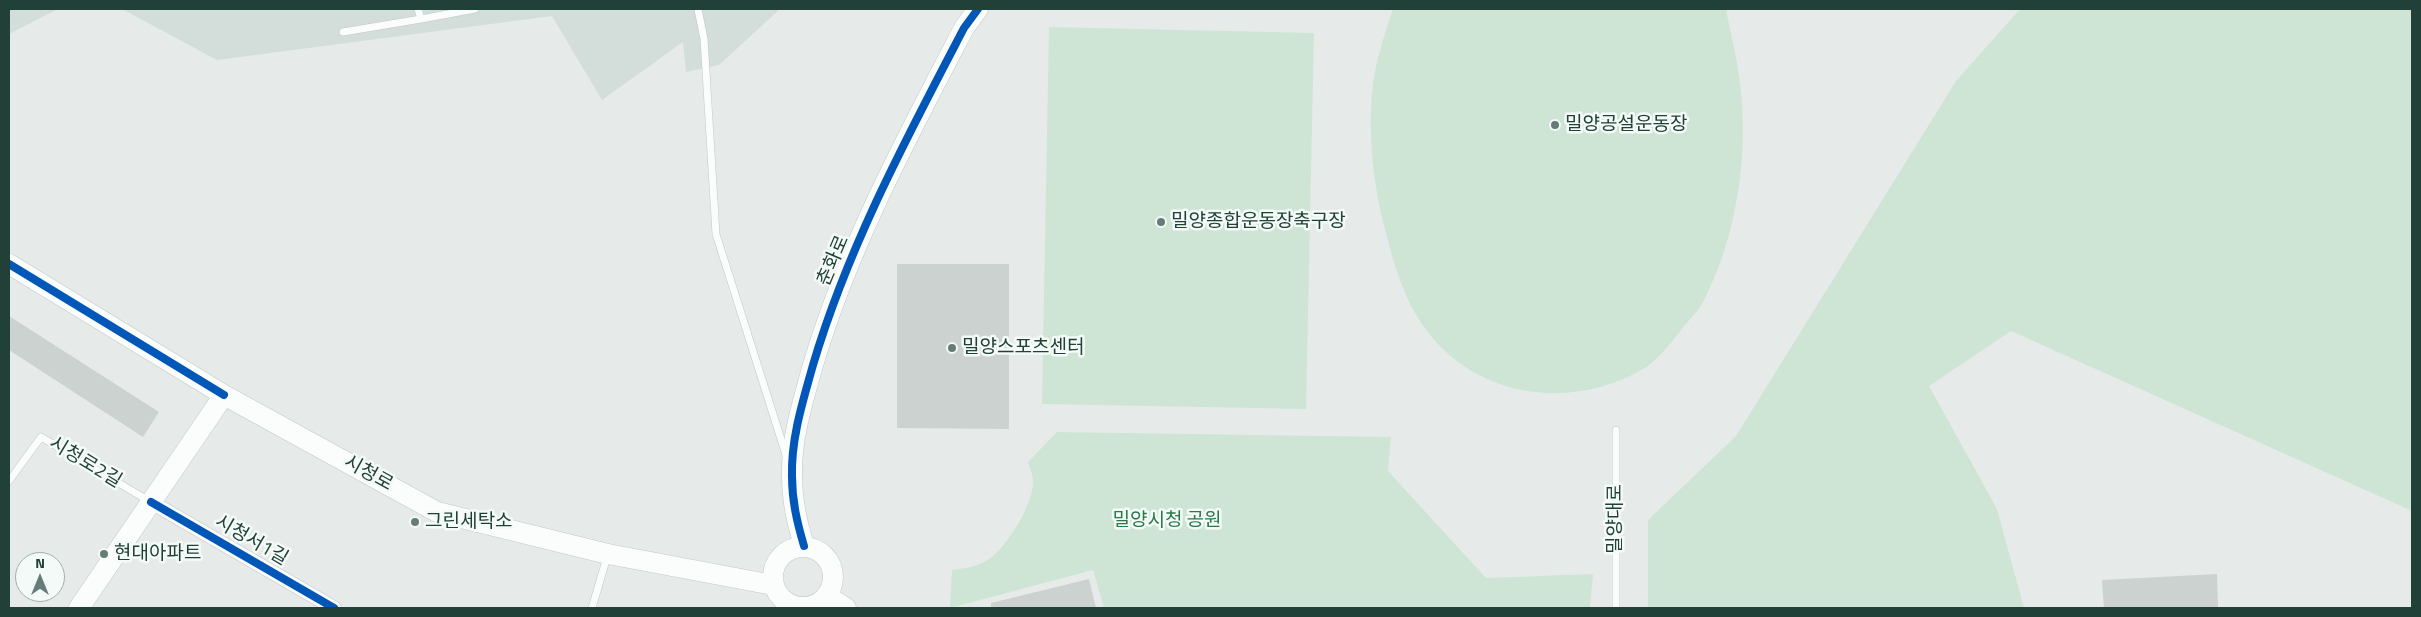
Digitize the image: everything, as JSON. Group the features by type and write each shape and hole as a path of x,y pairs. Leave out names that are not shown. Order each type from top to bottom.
{"main road":[{"name":"춘화로","path":"804,546 794,513 792,474 799,412 827,317 889,171 964,28 978,9"},
{"name":"시청로","path":"9,264 224,395 437,512 608,554 773,585"},
{"path":"79,608 224,395"},
{"path":"804,546 822,553 832,569 833,578 827,596 811,606 801,607 784,600 773,585 772,575 779,558 786,551 804,546"},
{"path":"827,596 846,608"}],"street":[{"name":"시청서1길","path":"151,502 334,608"}],"lane":[{"path":"418,9 420,20"},
{"path":"343,32 475,9"},
{"path":"698,9 704,39 716,234 792,474"},
{"name":"밀양대로","path":"1616,430 1616,608"},
{"name":"시청로2길","path":"9,481 40,437 151,502"},
{"path":"592,608 608,554"}],"shaded area":[{"path":"9,9 58,9 9,34"},
{"path":"122,9 780,9 719,65 686,72 683,42 602,100 552,16 217,60"}],"green space":[{"path":"1393,9 1726,9 1738,67 1743,132 1739,189 1733,218 1726,246 1703,302 1666,348 1645,368 1619,381 1592,389 1564,393 1536,392 1508,387 1482,377 1458,362 1426,330 1404,291 1394,263 1382,217 1373,164 1371,111 1373,83 1380,51"},
{"path":"2020,9 2412,9 2412,511 2011,331 1929,386 1997,509 2024,608 1648,608 1648,520 1736,436 1956,81"},
{"path":"1049,27 1314,33 1306,409 1042,404"},
{"name":"밀양시청 공원","path":"1057,432 1391,437 1388,471 1486,578 1593,574 1590,608 1104,608 1093,570 950,608 952,570 971,567 985,562 1004,545 1018,524 1029,501 1033,481 1028,462"}],"building":[{"path":"897,264 1009,264 1009,429 897,428"},
{"path":"9,316 159,412 143,437 9,350"},
{"path":"2217,574 2218,608 2104,608 2102,580"},
{"path":"1089,579 1096,608 991,608 991,603"}],"cycle path":[{"path":"804,546 793,494 793,448 802,406 827,321 861,235 900,151 964,28 978,9"},
{"path":"9,264 224,395"},
{"path":"151,502 334,608"}],"place":[{"name":"밀양공설운동장","path":"1555,125"},
{"name":"밀양종합운동장축구장","path":"1161,222"},
{"name":"밀양스포츠센터","path":"952,348"},
{"name":"그린세탁소","path":"415,522"},
{"name":"현대아파트","path":"104,554"}]}
